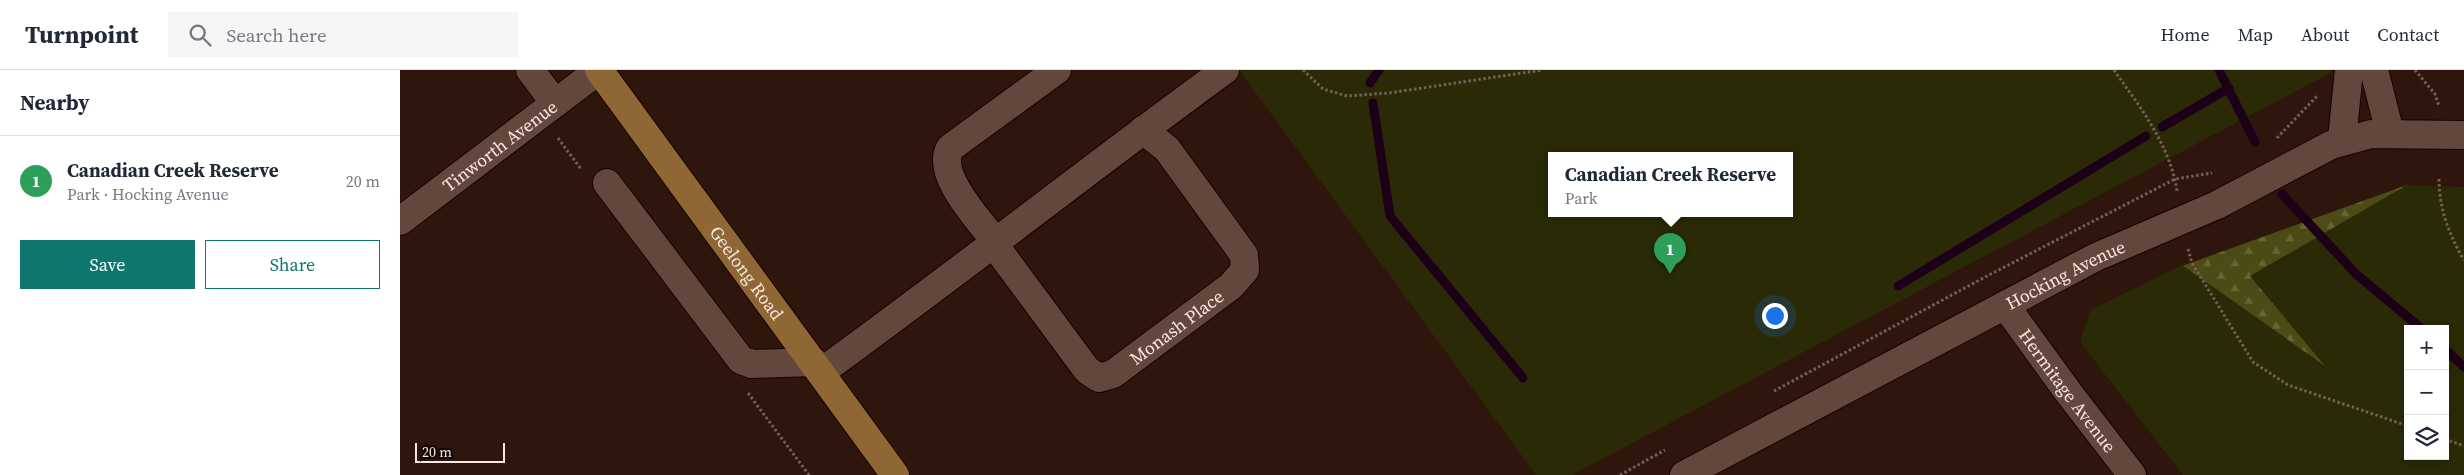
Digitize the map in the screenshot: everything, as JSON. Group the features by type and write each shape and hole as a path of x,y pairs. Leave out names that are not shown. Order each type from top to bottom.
{"main road":[{"name":"Geelong Road","path":"599,70 818,367 895,475"}],"street":[{"path":"530,70 554,103"},
{"name":"Tinworth Avenue","path":"400,221 599,70"},
{"name":"Monash Place","path":"1057,70 950,148 945,156 949,177 994,242 1086,370 1099,378 1108,377 1215,298 1241,276 1246,265 1244,255 1167,149 1143,130"},
{"path":"607,183 741,360 752,364 818,367 910,308 994,242 1225,70"},
{"path":"2374,70 2390,133"},
{"path":"2342,140 2348,74"},
{"name":"Hocking Avenue","path":"1684,475 2096,257 2216,205 2342,140 2362,135 2390,133 2451,135"},
{"name":"Hermitage Avenue","path":"2005,305 2062,385 2132,475"}],"path":[{"path":"1303,70 1323,89 1348,96 1389,94 1542,70"},
{"path":"2114,70 2163,145 2175,179 2192,263 2253,362 2288,385 2404,425"},
{"path":"2415,70 2439,102 2451,135"},
{"path":"2274,140 2323,89 2348,74"},
{"path":"1769,394 1988,276 2175,179 2210,174 2219,170"},
{"path":"2439,179 2441,206 2451,234 2464,260"},
{"path":"2449,440 2464,446"},
{"path":"1620,475 1672,447"}],"green space":[{"path":"2407,185 2432,241 2444,325 2404,325 2404,331 2327,368 2182,266"}],"shaded area":[{"path":"1239,70 2331,70 2332,72 1572,475 1536,475"},
{"path":"2407,185 2464,187 2464,475 2183,475 2080,342 2090,310 2182,265 2325,366 2250,276"}],"waterway":[{"path":"1370,83 1379,70"},
{"path":"2219,70 2255,142"},
{"path":"2162,127 2229,88"},
{"path":"1373,103 1390,216 1523,378"},
{"path":"1898,286 2146,136"},
{"path":"2282,194 2356,274 2417,325"},
{"path":"2449,353 2464,367"}],"place":[{"name":"Canadian Creek Reserve","path":"1670,274"}]}
